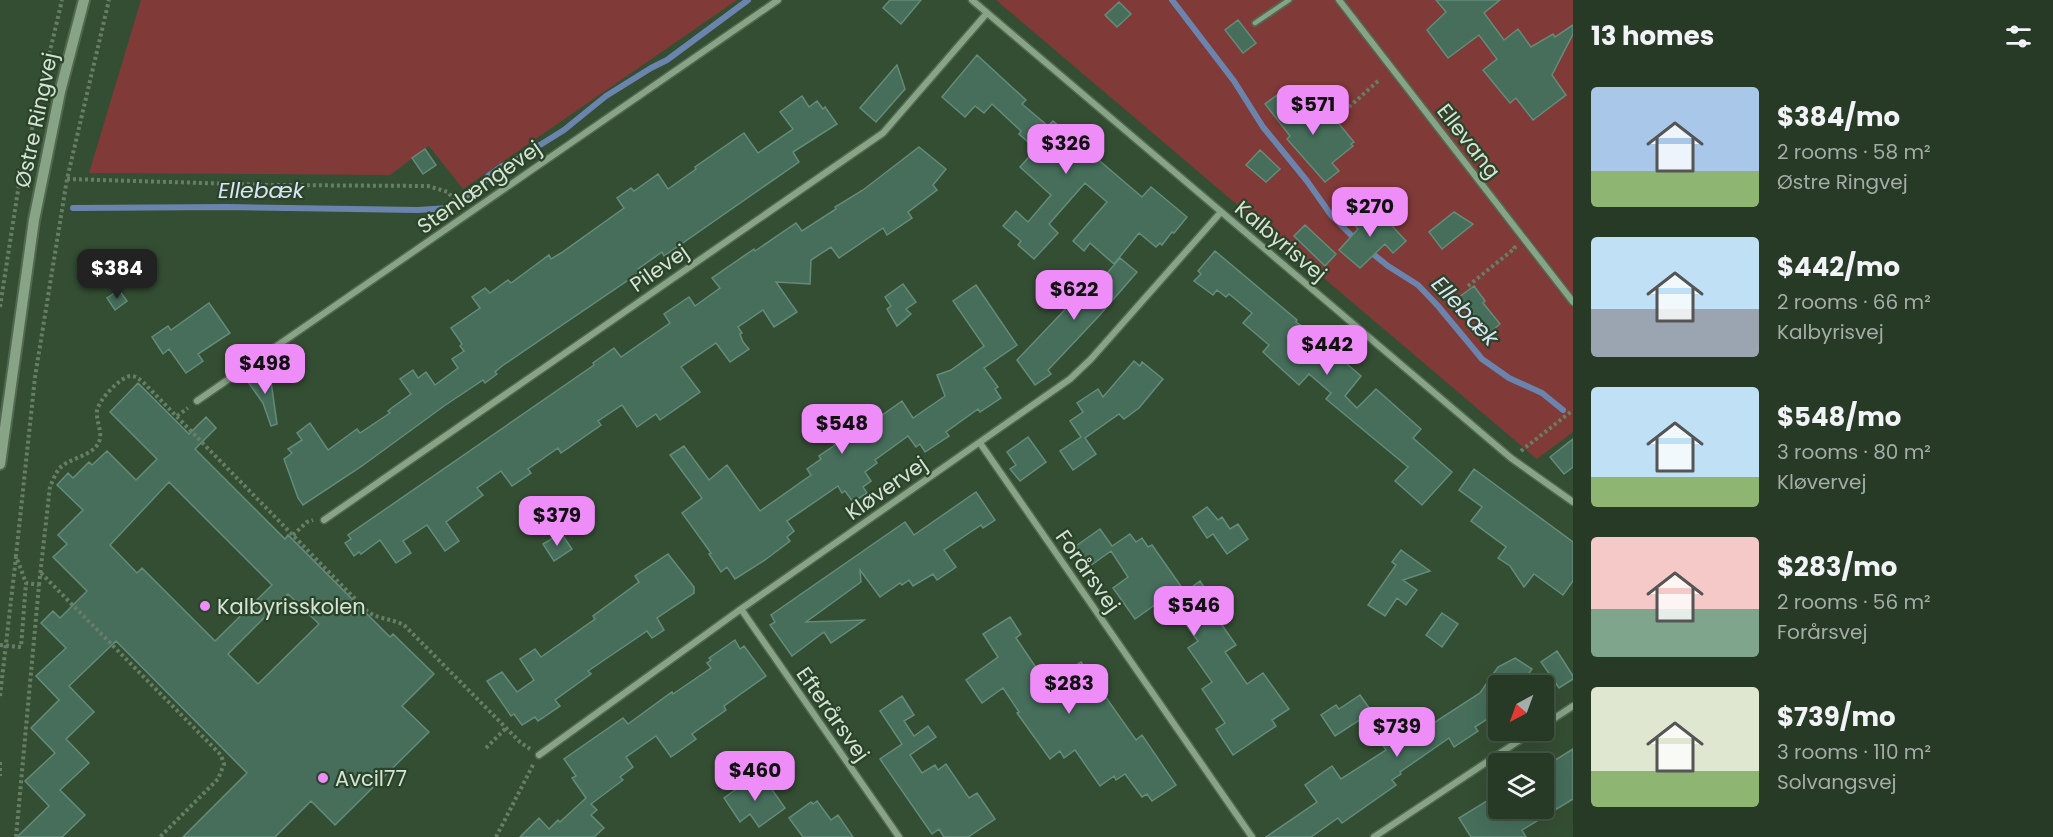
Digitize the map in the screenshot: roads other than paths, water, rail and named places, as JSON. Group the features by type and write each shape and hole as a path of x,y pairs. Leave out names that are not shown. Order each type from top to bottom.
{"street":[{"name":"Østre Ringvej","path":"0,464 34,220 60,92 84,0"},
{"name":"Stenlængevej","path":"197,401 778,0"},
{"name":"Kalbyrisvej","path":"972,0 1511,458 1573,502"},
{"name":"Ellevang","path":"1339,0 1573,302"},
{"name":"Pilevej","path":"324,520 883,132 987,13"},
{"name":"Kløvervej","path":"538,755 741,609 1070,379 1091,359 1221,212"},
{"name":"Forårsvej","path":"980,443 1252,837"},
{"name":"Efterårsvej","path":"741,609 898,837"},
{"path":"1554,718 1573,706"},
{"path":"1374,837 1518,741"}],"lane":[{"path":"1255,23 1289,0"}],"waterway":[{"name":"Ellebæk","path":"463,198 480,187 488,176 502,166 516,160 564,130 606,96 667,60 748,0"},
{"name":"Ellebæk","path":"1172,0 1234,81 1263,127 1331,215 1356,240"},
{"name":"Ellebæk","path":"73,208 227,207 418,210 449,208"},
{"name":"Ellebæk","path":"1368,250 1418,285 1482,359 1509,378 1542,393 1563,410"}],"place":[{"name":"Kalbyrisskolen","path":"205,606"},
{"name":"Avcil77","path":"323,778"}]}
